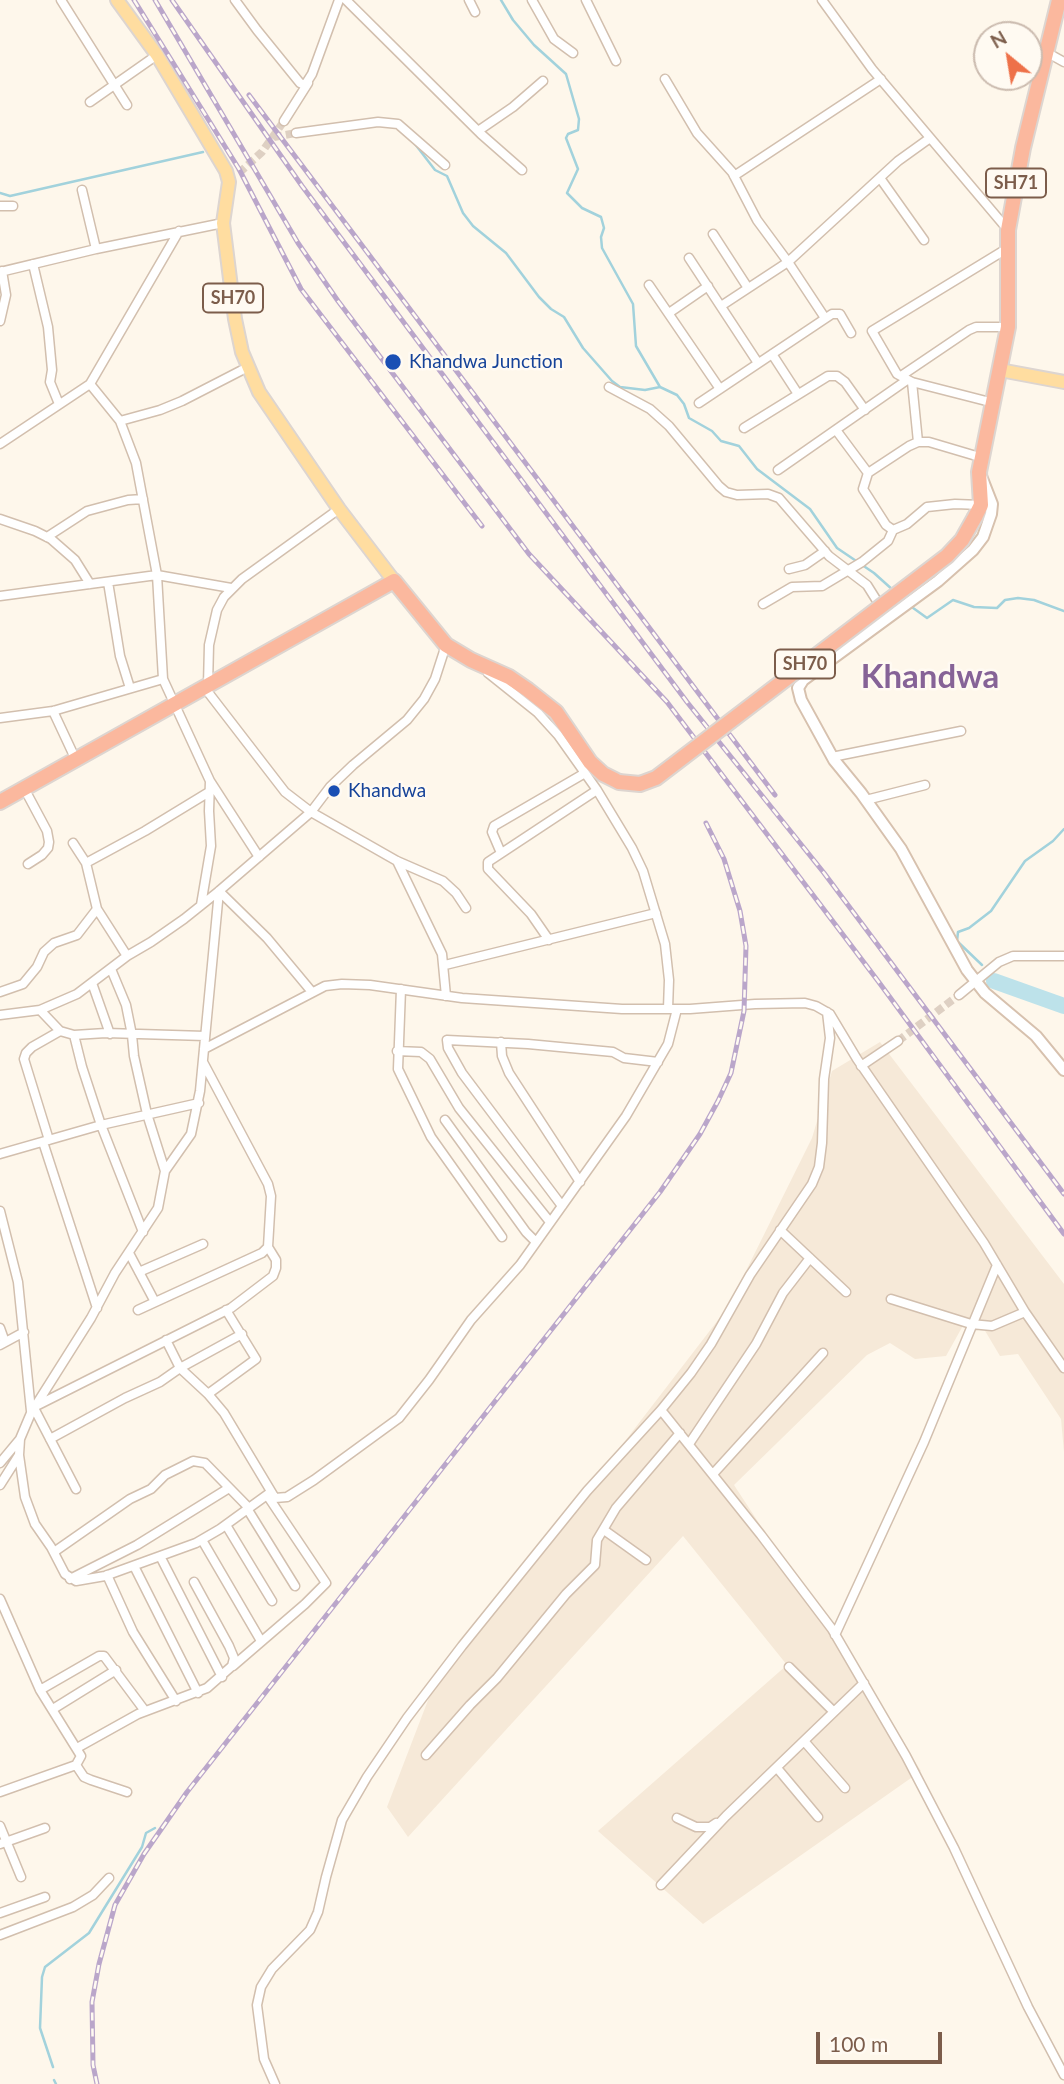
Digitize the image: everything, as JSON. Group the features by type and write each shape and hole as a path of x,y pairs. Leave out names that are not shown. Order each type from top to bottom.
{"highway":[{"name":"SH71","path":"1000,370 1008,327 1008,230 1023,148 1059,0"},
{"path":"978,511 981,465 1000,370"},
{"name":"SH70","path":"394,581 446,645 509,677 556,712 590,762 603,774 619,782 640,784 656,778 947,556 962,540 978,511"},
{"path":"0,802 394,581"}],"main road":[{"name":"SH70","path":"117,0 157,55 234,177 223,223 236,319 248,367 258,392 339,509 394,581"},
{"path":"1000,370 1064,382"}],"street":[{"path":"61,0 127,105"},
{"path":"235,0 300,83 307,83"},
{"path":"284,121 307,83 339,0"},
{"path":"346,0 478,131 522,170"},
{"path":"469,0 475,12"},
{"path":"532,0 554,39 573,53"},
{"path":"586,0 616,61"},
{"path":"822,0 881,79 1008,230"},
{"path":"1046,52 1064,62"},
{"path":"90,102 157,55"},
{"path":"665,79 697,133 734,176 757,220 825,318"},
{"path":"734,176 881,79"},
{"path":"478,131 513,107 543,80"},
{"path":"296,133 379,122 398,124 445,165"},
{"path":"721,306 788,262 898,161 930,138"},
{"path":"880,178 924,240"},
{"path":"82,190 96,249"},
{"path":"0,206 13,206"},
{"path":"0,321 6,295 1,272 223,223"},
{"path":"0,444 90,384 179,231"},
{"path":"713,234 748,288"},
{"path":"994,403 897,374 872,331 1007,247"},
{"path":"690,258 758,363"},
{"path":"33,264 48,327 52,370 50,382 59,404"},
{"path":"649,285 720,389"},
{"path":"669,313 708,286"},
{"path":"699,403 825,318 840,314 852,333"},
{"path":"778,470 907,379 969,330 976,327 1008,327"},
{"path":"772,354 798,394"},
{"path":"120,421 171,406 248,367"},
{"path":"744,428 828,376 837,376 845,382 864,410"},
{"path":"907,379 918,442"},
{"path":"90,384 120,421 136,463 156,575 163,679 210,781 259,857"},
{"path":"609,387 650,409 669,426 726,492 737,495 768,494 779,498 825,551 867,585 888,617"},
{"path":"836,430 868,473"},
{"path":"893,530 886,525 863,489 868,473 918,442 929,442 981,465 992,504 983,537 973,550 938,580 803,680 798,688 801,700 832,757 901,849 954,949 975,981 1036,1036 1064,1070"},
{"path":"47,537 87,511 121,501 143,499"},
{"path":"763,604 792,587 822,586 862,562 887,541 893,530 907,524 928,507 955,504 978,511"},
{"path":"339,509 231,588 218,610 213,627 206,686 285,792 311,813 451,887 466,908"},
{"path":"0,519 47,537 64,549 75,560 90,584"},
{"path":"789,569 805,565 825,551"},
{"path":"0,596 156,575 231,588"},
{"path":"108,582 120,656 130,688"},
{"path":"0,1015 40,1010 65,1000 127,956 151,943 219,891 311,813 337,779 407,720 424,699 435,679 446,645"},
{"path":"471,660 538,713 558,735 597,790 632,848 643,870 665,944 669,980 668,1009"},
{"path":"0,718 54,711 163,679"},
{"path":"54,711 75,758"},
{"path":"832,757 961,731"},
{"path":"501,853 492,832 494,826 585,773"},
{"path":"201,905 211,846 210,781"},
{"path":"866,800 925,785"},
{"path":"24,788 47,831 49,842 42,855 28,864"},
{"path":"549,940 531,914 488,869 488,862 597,790"},
{"path":"86,863 209,792"},
{"path":"73,843 86,863 97,909 127,956"},
{"path":"397,860 436,939 445,965 446,996"},
{"path":"219,891 267,938 312,992"},
{"path":"0,1463 20,1439 33,1409 97,1308 115,1273 158,1208 165,1171 191,1134 199,1103 219,891"},
{"path":"0,992 23,984 37,967 44,952 54,943 77,935 97,909"},
{"path":"445,965 656,913"},
{"path":"958,995 999,962 1013,957 1064,956"},
{"path":"111,969 126,1005 147,1114 165,1171"},
{"path":"92,983 110,1034"},
{"path":"204,1049 312,992 325,986 342,984 370,985 446,996 622,1009 805,1003 830,1014 861,1066 1064,1368"},
{"path":"401,989 398,1069 431,1137 502,1237"},
{"path":"269,1493 275,1498 287,1497 399,1418 471,1320 513,1273 626,1116 668,1044 677,1009"},
{"path":"40,1010 60,1031 74,1035 205,1036"},
{"path":"275,2084 264,2059 257,2005 261,1987 272,1969 310,1930 318,1912 342,1820 367,1777 407,1718 462,1646 587,1491 661,1410 711,1344 750,1275 811,1184 819,1167 824,1079 830,1038 827,1012"},
{"path":"60,1031 32,1047 24,1059 97,1308"},
{"path":"74,1035 101,1125 143,1232"},
{"path":"562,1206 462,1073 446,1043 450,1039 613,1052 624,1058 658,1062"},
{"path":"861,1066 898,1041"},
{"path":"501,1042 502,1056 509,1073 580,1182"},
{"path":"397,1051 421,1052 430,1059 459,1108 550,1222"},
{"path":"33,1409 226,1310 273,1276 276,1261 268,1247 271,1196 268,1184 203,1062"},
{"path":"0,1154 101,1125 199,1103"},
{"path":"445,1120 536,1242"},
{"path":"0,1211 18,1282 33,1409 76,1489"},
{"path":"780,1230 846,1292"},
{"path":"139,1272 203,1244"},
{"path":"138,1310 262,1253 268,1247"},
{"path":"129,1253 155,1302"},
{"path":"690,1444 756,1344 783,1293 810,1258"},
{"path":"835,1635 924,1442 997,1265"},
{"path":"891,1299 971,1324 992,1326 1025,1312"},
{"path":"208,1394 256,1359 226,1310"},
{"path":"0,1328 3,1344 24,1332"},
{"path":"50,1439 160,1382 242,1334"},
{"path":"77,1748 145,1711 198,1693 222,1677 326,1583 269,1493 224,1413 180,1368 166,1340"},
{"path":"713,1474 823,1353"},
{"path":"661,1410 690,1444 835,1635 954,1848 1028,2007 1064,2075"},
{"path":"426,1755 497,1678 566,1594 595,1565 597,1540 616,1508 680,1433"},
{"path":"20,1439 19,1455 25,1497 35,1524 70,1579 86,1580 107,1575 202,1540 269,1493"},
{"path":"0,1485 19,1455"},
{"path":"54,1552 130,1499 151,1489 165,1475 193,1461 205,1463 248,1509 295,1586"},
{"path":"70,1579 137,1545 229,1488"},
{"path":"226,1525 272,1601"},
{"path":"604,1530 646,1560"},
{"path":"202,1540 261,1641"},
{"path":"160,1556 222,1677"},
{"path":"134,1566 198,1693"},
{"path":"107,1575 133,1632 176,1701"},
{"path":"194,1582 229,1646 234,1658 232,1667"},
{"path":"0,1599 40,1690 81,1756 76,1765 0,1791"},
{"path":"40,1690 99,1656 107,1658 145,1711"},
{"path":"789,1667 834,1712"},
{"path":"53,1709 116,1670"},
{"path":"660,1885 726,1816 864,1683"},
{"path":"804,1741 845,1788"},
{"path":"76,1765 84,1777 127,1792"},
{"path":"777,1768 818,1817"},
{"path":"677,1818 696,1827 710,1827 726,1816"},
{"path":"0,1826 3,1843 21,1877"},
{"path":"3,1843 44,1828"},
{"path":"0,1935 73,1908 93,1895 109,1878"},
{"path":"0,1913 45,1897"}],"shaded area":[{"path":"880,1042 1064,1284 1064,1452 1061,1419 1018,1354 1000,1356 981,1324 965,1322 946,1356 915,1359 890,1343 867,1355 734,1485 921,1771 703,1924 598,1831 787,1665 683,1536 408,1837 387,1807 430,1695 728,1307 812,1138 832,1071"}],"waterway":[{"path":"501,0 513,20 534,45 566,74 579,119 578,130 568,134 566,138 578,169 567,193 582,208 601,217 604,228 602,248 633,304 636,346 660,387 677,395 689,418 712,431 721,441 739,446 757,469 810,509 837,548 874,573 894,591"},
{"path":"415,144 435,170 447,176 463,213 473,226 506,253 539,297 564,317 583,348 612,381 620,387 645,390 660,387"},
{"path":"0,193 10,196 203,152"},
{"path":"909,605 927,618 953,600 974,607 997,608 1005,600 1018,598 1034,600 1064,611"},
{"path":"982,965 957,941 958,932 969,928 991,911 1025,861 1053,841 1064,829"},
{"path":"994,981 1064,1006"},
{"path":"53,2067 40,2028 42,1977 45,1967 89,1933 142,1847 146,1833 155,1828"},
{"path":"54,2080 56,2084"}],"tunnel":[{"path":"239,173 262,152 284,121"},
{"path":"274,137 296,133"},
{"path":"898,1041 959,995"}],"railway":[{"path":"134,0 239,169 301,289 482,526"},
{"path":"155,0 298,243 338,301 529,554 667,702 878,981 1064,1234"},
{"path":"172,0 302,186 687,702 824,873 1064,1194"},
{"path":"249,95 775,795"},
{"path":"97,2084 93,2065 92,2002 99,1964 115,1905 144,1854 187,1792 660,1192 700,1134 718,1101 731,1073 744,1011 746,946 740,911 724,859 706,823"}],"place":[{"name":"Khandwa Junction","path":"393,362"},
{"name":"Khandwa","path":"334,791"}],"district":[{"name":"Khandwa","path":"930,677"}]}
